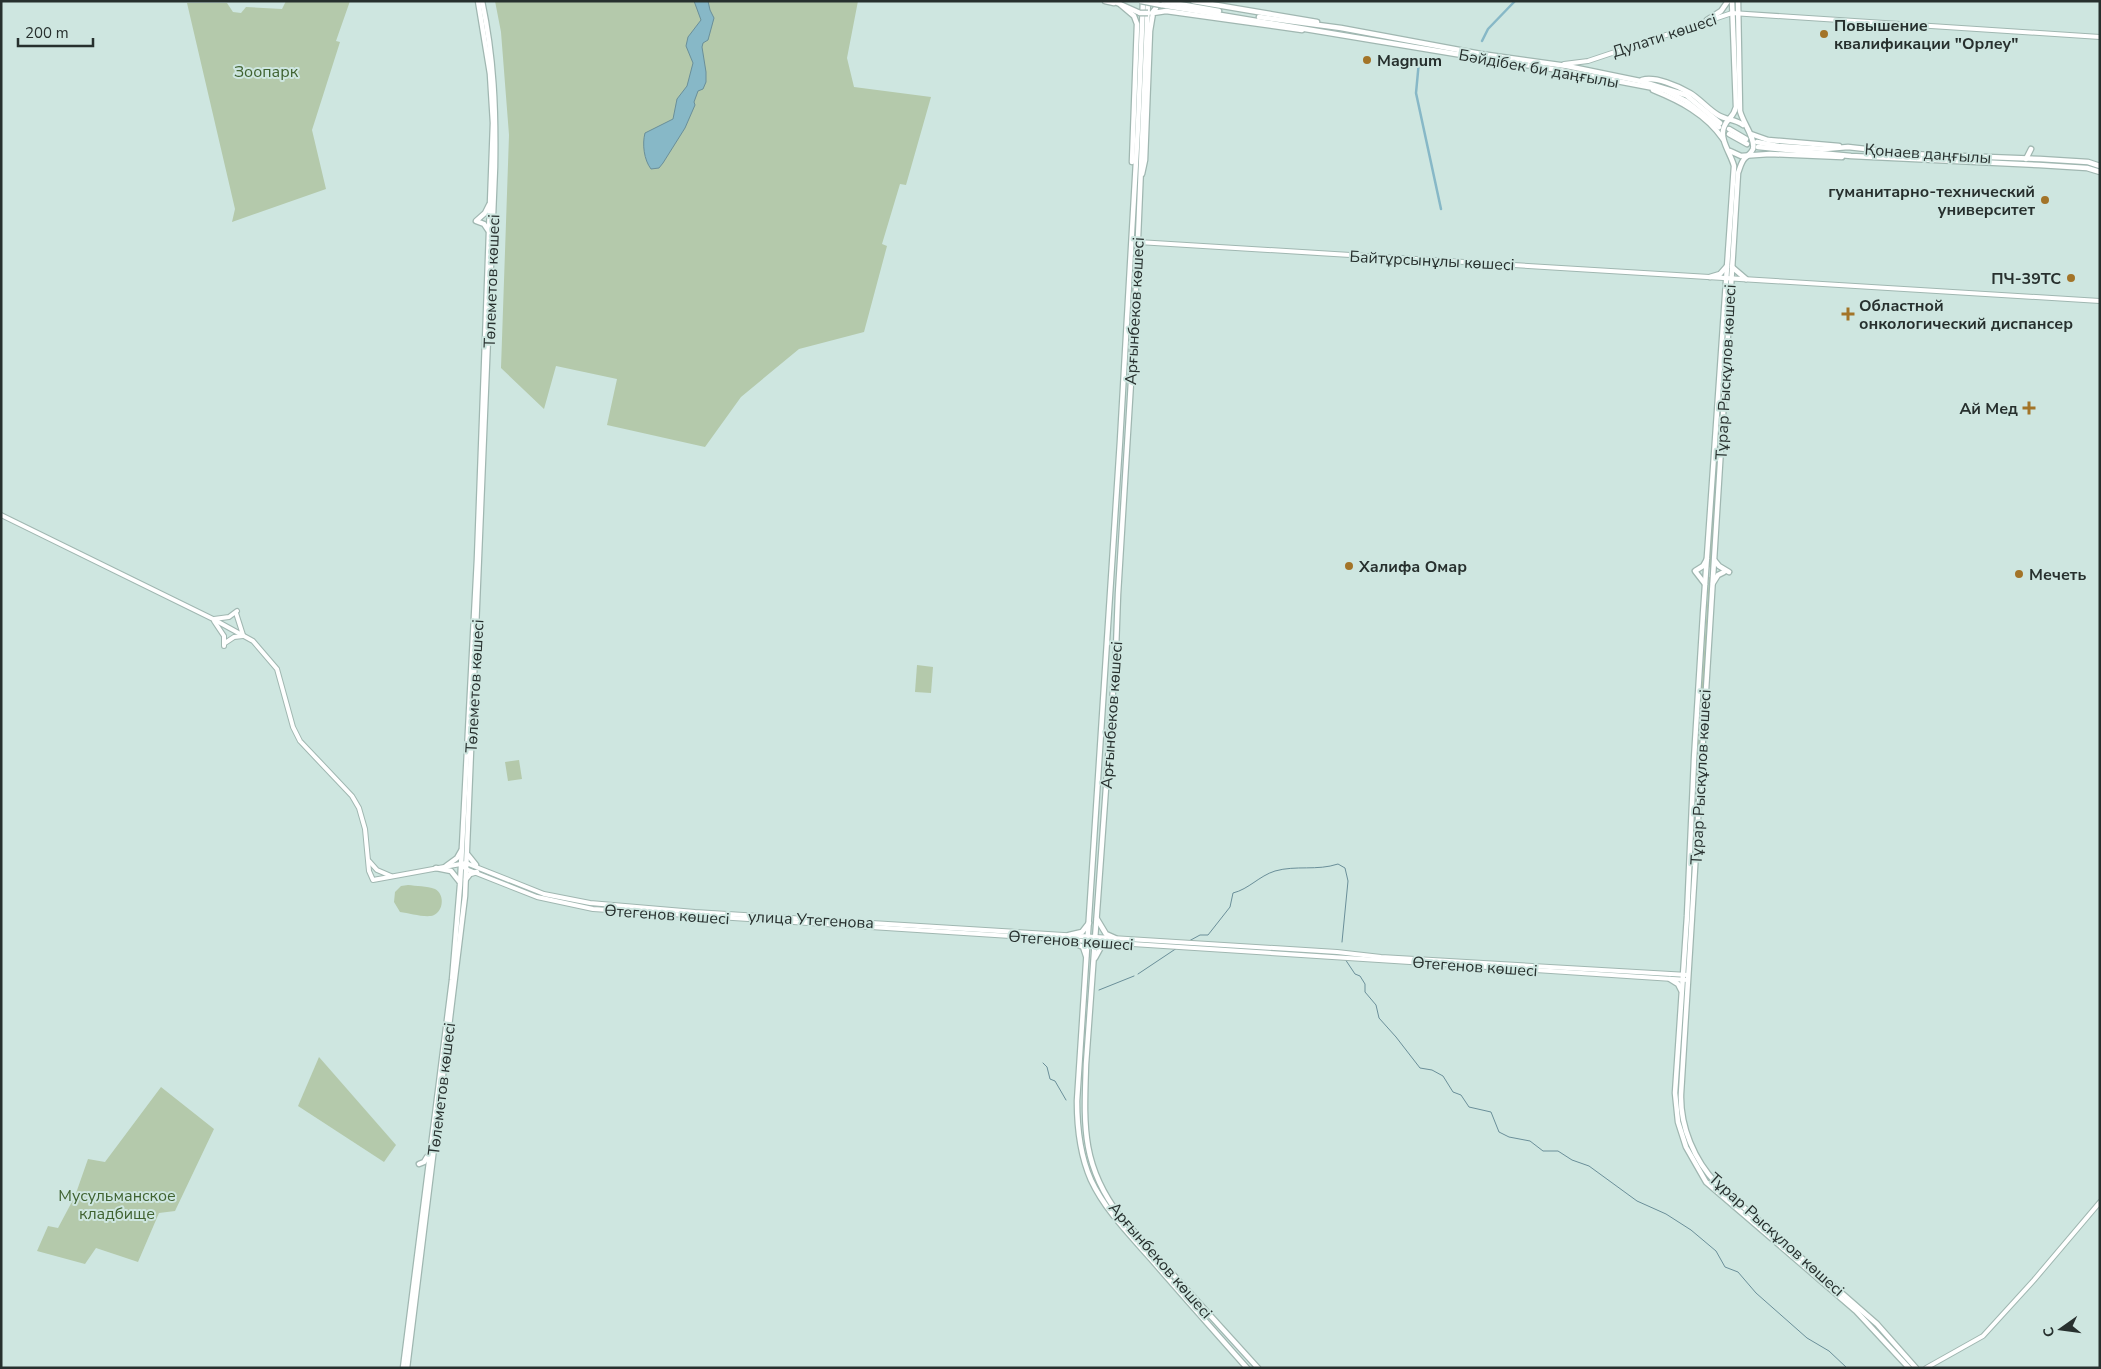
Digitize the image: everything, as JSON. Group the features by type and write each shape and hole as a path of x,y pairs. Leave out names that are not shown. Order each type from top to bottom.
{"main road":[{"name":"Төлеметов көшесі","path":"478,1 492,94 484,422"},
{"name":"Төлеметов көшесі","path":"403,1368 452,980 464,851 496,123 494,69 482,1"},
{"path":"1105,1 1114,2 1140,13 1166,11 1280,28 1320,28 1319,22 1193,1"},
{"name":"Бәйдібек би даңғылы","path":"1142,1 1160,2 1320,28 1486,59 1641,83"},
{"name":"Арғынбеков көшесі","path":"1142,1 1140,94 1092,939 1088,963 1084,1115 1086,1144 1096,1175 1115,1213 1199,1314 1248,1368"},
{"name":"Арғынбеков көшесі","path":"1093,917 1116,649 1138,242 1148,1"},
{"path":"1708,20 1721,11 1728,1"},
{"path":"1732,1 1735,13 1740,111 1744,126"},
{"path":"1724,140 1723,128 1734,115 1736,107 1735,13 1738,1"},
{"path":"1140,178 1145,160 1151,13 1160,2"},
{"path":"1121,5 1134,16 1137,24 1132,162 1134,176"},
{"name":"Дулати көшесі","path":"1559,65 1588,61 1708,20 1735,13 2100,37"},
{"name":"Бәйдібек би даңғылы","path":"1320,28 1409,40 1481,54 1567,66 1641,83 1686,95 1719,125"},
{"path":"1586,71 1585,66 1588,61"},
{"path":"1641,83 1650,78 1681,88 1717,115 1728,120 1738,121 1750,133 1768,140 1817,143 1848,148"},
{"path":"1641,83 1692,108 1717,130 1730,151 1734,166 1731,193 1730,266"},
{"path":"1729,132 1747,142"},
{"name":"Тұрар Рыскұлов көшесі","path":"1750,133 1754,144 1753,150 1741,163 1738,173 1728,278 1714,559 1686,978 1682,1121 1704,1167 1717,1184 1875,1326 1916,1368"},
{"name":"Қонаев даңғылы","path":"1851,156 1757,144 1825,149 1848,148 1910,154 2088,162 2100,166"},
{"path":"2026,159 2031,148"},
{"path":"1730,151 1738,156 1770,154 1851,156 2087,168 2100,172"},
{"path":"489,232 484,224 476,221 485,213 490,203"},
{"name":"Байтұрсынұлы көшесі","path":"1138,242 2100,301"},
{"path":"1710,277 1720,274 1730,266"},
{"path":"1730,266 1746,279"},
{"name":"Тұрар Рыскұлов көшесі","path":"1691,896 1694,759 1714,475 1722,391"},
{"path":"1,515 212,619 253,642 277,669 293,727 300,741 352,796 359,808 365,829 369,871 374,880 463,863"},
{"path":"1706,585 1695,571 1703,566 1708,557"},
{"path":"1712,587 1718,575 1726,572 1714,559"},
{"path":"212,619 225,618 236,612 244,636"},
{"path":"212,619 222,632 224,644 234,637 244,636"},
{"path":"446,866 464,851 476,866"},
{"path":"368,859 377,870 392,876"},
{"name":"Төлеметов көшесі","path":"408,1368 463,914 466,869 463,863"},
{"name":"улица Утегенова","path":"463,863 476,866 505,880 544,894 571,900 731,917 1092,939 1115,938 1176,942"},
{"path":"436,868 453,872 460,884"},
{"name":"Өтегенов көшесі","path":"466,869 536,897 575,906 628,914 731,917 755,921 846,924 894,929 1069,937"},
{"path":"466,880 469,874 477,872"},
{"path":"676,918 681,915"},
{"path":"1069,937 1086,930 1093,917 1106,934 1115,938"},
{"path":"894,929 899,933"},
{"path":"1069,937 1083,947 1088,963"},
{"name":"Арғынбеков көшесі","path":"1085,1043 1094,960 1092,939"},
{"name":"Өтегенов көшесі","path":"1092,939 1107,942 1305,952 1686,978"},
{"path":"1094,960 1101,947 1107,942"},
{"name":"Өтегенов көшесі","path":"1176,942 1670,979 1686,978"},
{"name":"Тұрар Рыскұлов көшесі","path":"1686,978 1682,993 1675,1093 1678,1122 1686,1148 1706,1182 1875,1326 1909,1368"},
{"path":"1670,979 1678,984 1682,993"},
{"path":"1678,1054 1683,1054"},
{"path":"426,1179 420,1165 427,1159 431,1141"},
{"path":"1699,1170 1704,1167"},
{"path":"1926,1368 1983,1336 2034,1280 2100,1202"},
{"name":"Арғынбеков көшесі","path":"1115,1213 1258,1368"},
{"path":"1199,1314 1204,1310"}],"green space":[{"name":"Зоопарк","path":"286,1 350,1 336,41 340,42 312,130 326,189 232,222 235,209 187,3 227,3 233,12 241,13 246,7 282,9"},
{"path":"495,1 858,1 847,58 854,87 931,97 906,185 900,184 882,244 887,246 864,332 799,349 741,397 705,447 607,425 617,379 556,366 544,409 501,368 509,135 501,32"},
{"path":"1720,393 1723,393 1712,568 1709,567"},
{"path":"1709,577 1711,577 1700,758 1697,758"},
{"path":"917,665 933,667 931,693 915,692"},
{"path":"519,760 522,779 508,781 505,762"},
{"path":"1697,762 1700,763 1692,893 1689,893"},
{"path":"401,886 429,887 435,889 441,895 442,904 435,915 427,916 400,912 394,902 395,892"},
{"path":"1099,939 1248,948 1248,950"},
{"path":"319,1057 396,1145 384,1162 298,1106"},
{"name":"Мусульманское кладбище","path":"161,1087 214,1129 175,1211 159,1213 138,1262 96,1248 85,1264 37,1251 48,1226 58,1228 75,1196 88,1159 105,1162"}],"water":[{"path":"694,1 708,1 714,18 708,40 703,43 702,47 706,82 703,89 698,91 694,102 695,105 685,128 663,163 659,168 651,169 644,152 645,133 673,119 677,99 687,86 693,63 686,46 688,37 701,20"}],"waterway":[{"path":"1482,41 1488,29 1515,1"},
{"path":"1432,64 1419,61 1416,93 1441,209"},
{"path":"1189,941 1200,935 1208,935 1230,907 1233,893 1244,889 1269,873 1283,869 1322,867 1338,864 1345,868 1348,881 1342,942"},
{"path":"1138,974 1177,948"},
{"path":"1345,959 1355,974 1360,976 1365,984 1365,992 1376,1005 1379,1018 1420,1068 1432,1070 1443,1076 1453,1092 1461,1095 1469,1107 1491,1112 1499,1132 1509,1137 1530,1141 1543,1151 1558,1151 1572,1160 1589,1166 1637,1201 1666,1214 1691,1230 1716,1251 1725,1267 1738,1272 1756,1293 1807,1338 1829,1351 1847,1368"},
{"path":"1099,990 1134,976"},
{"path":"1043,1063 1047,1067 1050,1079 1055,1081 1066,1100"}],"place":[{"name":"Повышение квалификации \"Орлеу\"","path":"1824,34"},
{"name":"Magnum","path":"1367,60"},
{"name":"гуманитарно-технический университет","path":"2045,200"},
{"name":"ПЧ-39ТС","path":"2071,278"},
{"name":"Областной онкологический диспансер","path":"1848,314"},
{"name":"Ай Мед","path":"2029,408"},
{"name":"Халифа Омар","path":"1349,566"},
{"name":"Мечеть","path":"2019,574"}]}
